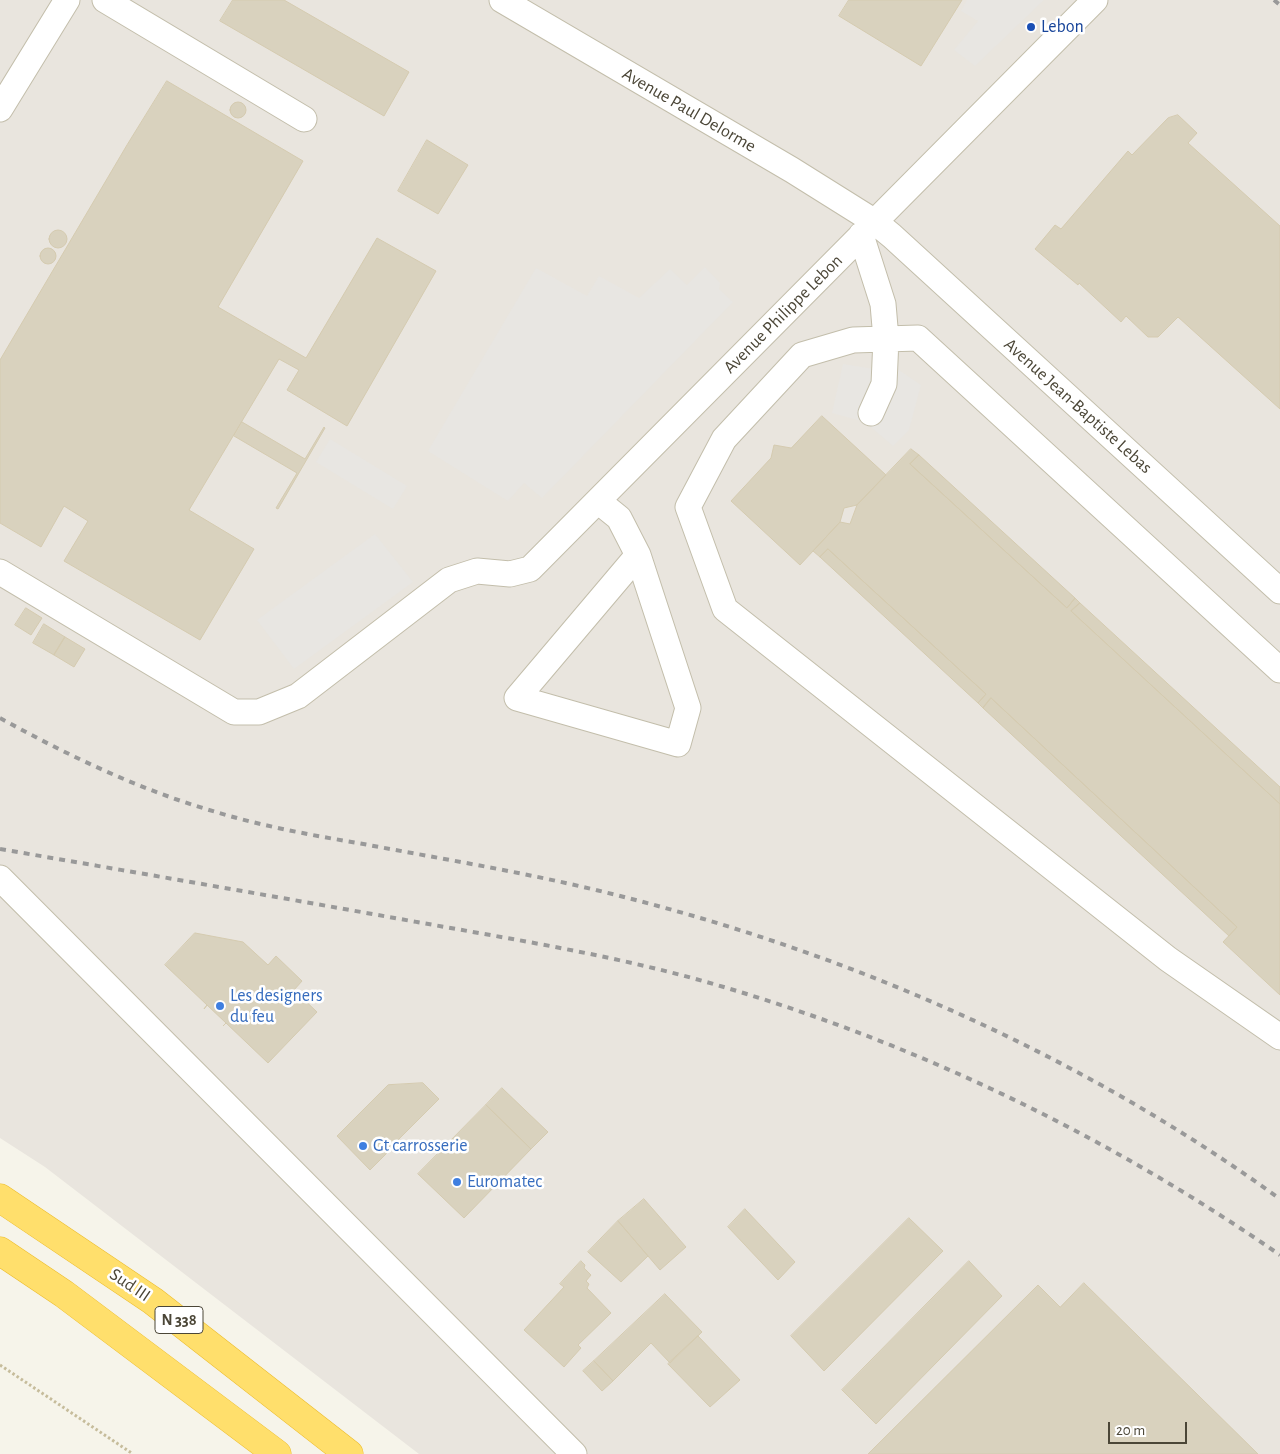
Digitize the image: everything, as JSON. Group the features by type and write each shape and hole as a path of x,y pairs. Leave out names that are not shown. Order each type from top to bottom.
{"highway":[{"name":"Sud III","path":"0,1198 153,1301 349,1454"},
{"name":"N 338","path":"0,1252 64,1294 277,1454"}],"street":[{"path":"0,109 67,0"},
{"path":"105,0 304,119"},
{"name":"Avenue Philippe Lebon","path":"0,572 234,712 259,712 298,696 449,580 477,571 510,574 530,569 1095,0"},
{"name":"Avenue Paul Delorme","path":"516,4 792,170 868,229"},
{"path":"868,229 883,304 886,339 884,384 871,413"},
{"name":"Avenue Jean-Baptiste Lebas","path":"868,229 907,249 1280,591"},
{"path":"1280,670 918,338 853,340 802,355 724,439 688,507 725,609 1168,959 1280,1037"},
{"path":"598,501 619,518 638,555 688,708 678,744 517,698 638,555"},
{"path":"0,878 574,1454"}],"path":[{"path":"0,1364 133,1454"}],"shaded area":[{"path":"0,0 1280,0 1280,1454 419,1454 45,1167 0,1138"},
{"path":"967,0 1044,0 975,66 954,50 978,21 961,11"},
{"path":"705,267 720,283 719,289 733,302 542,498 524,483 508,501 428,451 536,268 587,296 599,276 639,298 670,269 687,285"},
{"path":"843,364 874,369 890,364 921,385 909,430 893,446 865,422 832,413"},
{"path":"330,439 407,486 393,509 316,462"},
{"path":"375,534 413,582 294,669 257,620"}],"building":[{"path":"233,0 284,0 409,72 384,116 220,21"},
{"path":"849,0 962,0 921,66 839,16"},
{"path":"167,81 303,161 218,307 306,358 377,238 436,271 347,426 287,390 299,370 279,359 189,510 254,549 200,640 64,561 88,521 64,506 41,547 0,523 0,360"},
{"path":"238,102 244,104 246,110 244,116 238,118 232,116 230,110 232,104"},
{"path":"1178,115 1197,133 1188,143 1280,226 1280,409 1178,317 1158,337 1148,337 1126,316 1121,322 1079,283 1078,285 1035,249 1055,225 1061,229 1128,151 1132,155 1168,118"},
{"path":"427,140 468,165 438,214 398,191"},
{"path":"58,230 64,233 67,239 64,245 58,248 52,245 49,239 52,233"},
{"path":"45,248 51,248 56,253 54,262 45,264 40,259 40,253"},
{"path":"822,416 886,475 857,505 844,508 840,522 800,565 731,501 771,458 774,445 791,448"},
{"path":"242,422 305,459 325,428 278,509 276,508 297,473 234,436"},
{"path":"911,449 919,455 910,464 1067,608 1075,598 1080,603 1071,611 1280,804 1280,995 1223,942 1237,927 991,698 983,708 978,703 986,694 828,549 820,557 813,551 840,522 850,524 857,505"},
{"path":"919,455 1075,598 1067,608 910,464"},
{"path":"828,549 986,694 978,703 820,557"},
{"path":"1080,603 1280,787 1280,804 1071,611"},
{"path":"26,608 42,618 31,635 15,625"},
{"path":"44,624 65,637 54,655 33,643"},
{"path":"65,637 85,649 74,667 54,655"},
{"path":"991,698 1237,927 1229,936 983,708"},
{"path":"195,933 243,942 268,965 276,956 302,981 294,990 317,1012 268,1063 165,965"},
{"path":"423,1083 439,1099 370,1170 337,1136 388,1085"},
{"path":"502,1088 548,1132 531,1149 486,1105"},
{"path":"486,1105 531,1149 464,1218 418,1174"},
{"path":"644,1199 686,1247 660,1270 618,1221"},
{"path":"745,1209 795,1262 778,1280 728,1227"},
{"path":"909,1218 943,1251 824,1371 791,1336"},
{"path":"618,1221 648,1256 621,1282 588,1252"},
{"path":"581,1261 585,1265 584,1268 591,1275 586,1281 589,1284 587,1288 611,1313 578,1345 581,1348 564,1367 524,1330 564,1287 560,1284"},
{"path":"969,1261 1002,1296 876,1424 842,1390"},
{"path":"1084,1283 1258,1454 868,1454 1038,1285 1060,1307"},
{"path":"665,1294 702,1332 670,1363 651,1343 613,1381 594,1361"},
{"path":"698,1336 740,1380 710,1407 668,1364"},
{"path":"594,1361 613,1381 602,1391 583,1371"}],"railway":[{"path":"1274,0 1280,5"},
{"path":"0,718 52,746 132,783 216,812 286,830 507,871 596,890 687,914 777,942 866,975 953,1011 1038,1052 1121,1097 1202,1146 1280,1199"},
{"path":"0,849 567,949 642,965 717,985 866,1035 938,1065 1009,1098 1079,1133 1148,1171 1280,1255"}],"place":[{"name":"Lebon","path":"1031,27"},
{"name":"Les designers du feu","path":"220,1006"},
{"name":"Gt carrosserie","path":"363,1146"},
{"name":"Euromatec","path":"457,1182"}]}
